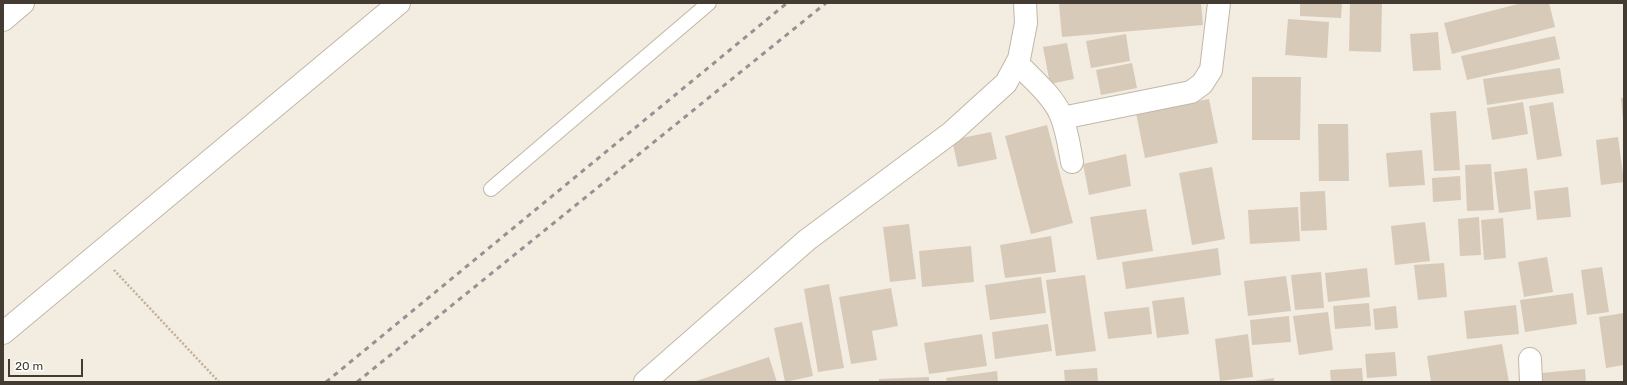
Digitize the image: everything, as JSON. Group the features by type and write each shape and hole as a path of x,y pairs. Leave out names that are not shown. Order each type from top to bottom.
{"street":[{"path":"3,20 23,3"},
{"path":"3,334 399,3"},
{"path":"644,382 807,240 952,132 1006,83 1017,63 1026,23 1024,3"},
{"path":"1062,118 1192,92 1202,84 1211,70 1219,3"},
{"path":"1017,63 1053,102 1062,118 1072,162"},
{"path":"1530,359 1531,382"}],"lane":[{"path":"491,189 708,3"}],"path":[{"path":"99,254 219,382"}],"building":[{"path":"1201,3 1203,25 1062,37 1059,4"},
{"path":"1300,3 1342,3 1341,18 1300,16"},
{"path":"1350,3 1382,3 1381,52 1349,51"},
{"path":"1522,3 1549,3 1555,27 1452,54 1444,23"},
{"path":"1288,19 1329,22 1327,58 1285,55"},
{"path":"1438,32 1441,70 1413,71 1410,34"},
{"path":"1126,34 1130,61 1091,68 1086,41"},
{"path":"1555,36 1560,59 1467,80 1461,56"},
{"path":"1067,43 1074,79 1050,84 1043,47"},
{"path":"1132,63 1137,88 1101,95 1096,70"},
{"path":"1560,68 1564,93 1487,105 1483,79"},
{"path":"1252,77 1301,77 1300,140 1252,140"},
{"path":"1621,98 1624,98 1624,121 1623,121"},
{"path":"1209,99 1218,143 1145,158 1136,113"},
{"path":"1523,102 1528,134 1492,140 1487,108"},
{"path":"1553,102 1562,156 1537,160 1529,106"},
{"path":"1456,111 1460,170 1434,171 1430,113"},
{"path":"1318,124 1348,124 1349,181 1319,181"},
{"path":"1047,125 1073,223 1031,234 1005,136"},
{"path":"991,132 997,159 958,167 952,140"},
{"path":"1618,137 1624,182 1601,185 1596,140"},
{"path":"1422,150 1425,185 1389,187 1386,153"},
{"path":"1126,154 1131,186 1089,195 1083,164"},
{"path":"1491,164 1494,210 1467,211 1465,165"},
{"path":"1212,167 1225,239 1192,245 1179,173"},
{"path":"1527,168 1531,209 1499,213 1494,172"},
{"path":"1460,176 1461,200 1433,202 1432,178"},
{"path":"1568,187 1571,217 1537,220 1534,191"},
{"path":"1325,191 1327,230 1301,231 1300,192"},
{"path":"1298,207 1300,241 1250,244 1248,210"},
{"path":"1146,209 1153,251 1097,260 1090,217"},
{"path":"1479,217 1481,255 1460,256 1458,219"},
{"path":"1503,218 1506,258 1484,260 1481,220"},
{"path":"1425,222 1430,261 1395,265 1391,226"},
{"path":"909,224 916,279 890,282 883,227"},
{"path":"1051,236 1056,272 1005,278 1000,245"},
{"path":"971,246 974,282 922,287 919,251"},
{"path":"1218,248 1221,275 1126,289 1122,262"},
{"path":"1547,257 1553,292 1524,297 1518,262"},
{"path":"1444,263 1447,297 1418,300 1414,265"},
{"path":"1602,267 1609,312 1587,315 1581,270"},
{"path":"1367,268 1370,297 1328,302 1325,273"},
{"path":"1321,272 1324,308 1295,310 1291,275"},
{"path":"1085,275 1096,351 1056,356 1046,280"},
{"path":"1286,276 1291,311 1248,316 1244,281"},
{"path":"1041,277 1046,313 990,320 985,285"},
{"path":"829,284 844,368 818,372 804,289"},
{"path":"891,288 898,326 872,331 877,360 851,364 839,297"},
{"path":"1573,293 1577,324 1525,332 1520,300"},
{"path":"1184,297 1189,334 1157,338 1152,301"},
{"path":"1369,303 1371,326 1335,329 1333,306"},
{"path":"1516,305 1519,334 1467,339 1464,311"},
{"path":"1396,306 1398,328 1375,330 1373,309"},
{"path":"1149,307 1152,334 1108,339 1104,312"},
{"path":"1328,312 1333,350 1299,355 1293,316"},
{"path":"1624,313 1624,365 1606,368 1599,317"},
{"path":"1289,316 1291,342 1252,345 1250,320"},
{"path":"802,322 813,376 785,382 774,328"},
{"path":"1048,324 1052,351 995,359 992,332"},
{"path":"982,334 987,366 929,374 924,343"},
{"path":"1248,334 1253,377 1220,381 1215,339"},
{"path":"1502,344 1509,382 1431,382 1427,356"},
{"path":"1395,352 1397,376 1367,378 1365,354"},
{"path":"769,357 777,382 693,382"},
{"path":"1097,368 1098,382 1065,382 1064,370"},
{"path":"1362,368 1363,382 1331,382 1330,370"},
{"path":"1585,369 1586,382 1542,382 1541,373"},
{"path":"997,371 998,382 947,382 946,378"},
{"path":"929,377 929,382 879,382 879,379"},
{"path":"1274,378 1274,382 1254,382 1254,381"}],"railway":[{"path":"326,382 787,3"},
{"path":"357,382 826,3"}]}
